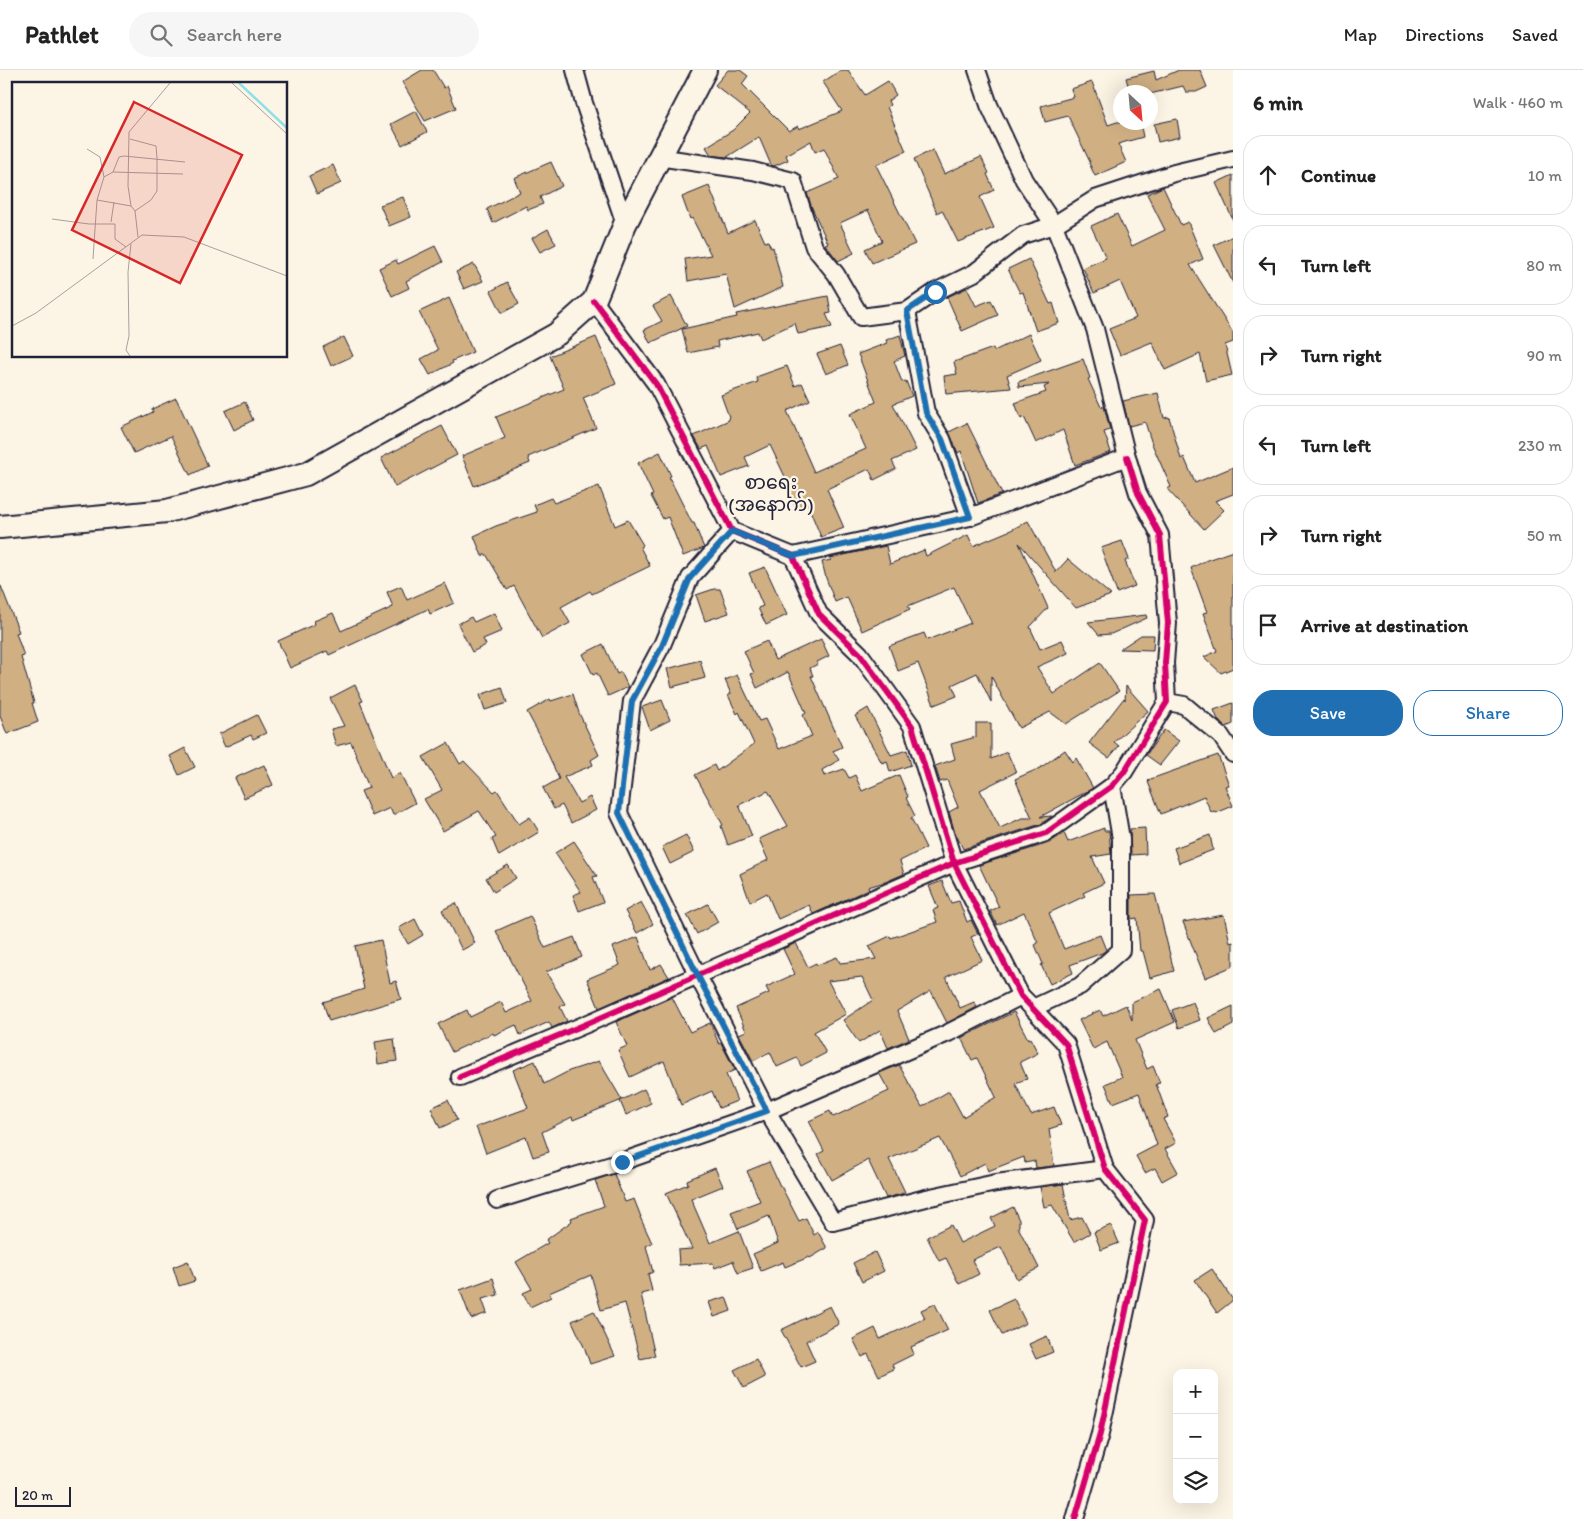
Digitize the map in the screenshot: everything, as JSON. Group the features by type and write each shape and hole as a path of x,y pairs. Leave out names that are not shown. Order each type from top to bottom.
{"street":[{"path":"575,70 584,103 625,224"},
{"path":"0,527 168,511 306,474 557,334 594,301 625,224 658,157 705,70"},
{"path":"460,1077 591,1022 954,863 1046,832 1112,786 1124,772 1168,702 1165,663 1168,623 1160,535 1138,493 1127,458 1095,329 1054,225 1024,180 989,105 976,70"},
{"path":"658,157 753,171 793,181 814,247 836,274 861,318 907,311 935,292 974,273 1023,235 1054,225 1095,199 1174,173 1233,159"},
{"path":"594,301 656,384 732,531 793,556 970,517 1127,458"},
{"path":"907,311 926,413 942,439 970,517"},
{"path":"732,531 690,578 662,646 632,701 619,813 697,974 767,1111 833,1222 926,1198 996,1183 1105,1169"},
{"path":"793,556 819,614 860,654 912,726 954,863 1021,996 1066,1044 1105,1169 1145,1220 1100,1434 1075,1519"},
{"path":"1168,702 1184,705 1221,736 1233,754"},
{"path":"1021,996 1033,1008 1080,986 1121,950 1120,839 1112,786"},
{"path":"497,1200 622,1162 767,1111 948,1033 1021,996"}],"building":[{"path":"422,70 433,70 444,88 447,86 456,108 425,121 402,82"},
{"path":"728,70 740,70 748,76 742,84 789,131 798,126 799,129 842,111 823,82 841,70 848,70 865,95 888,81 896,95 888,101 890,105 887,107 906,151 876,165 915,244 872,263 865,249 882,241 868,210 840,223 854,253 838,261 825,244 828,243 807,193 839,179 824,148 815,152 811,141 786,155 788,160 774,166 771,165 759,137 727,157 711,155 706,147 733,130 750,113 715,85"},
{"path":"1179,70 1200,70 1207,87 1196,92 1186,92 1183,86 1158,92 1158,85 1128,85 1126,78 1154,71 1156,80"},
{"path":"1092,82 1108,125 1113,123 1113,130 1142,130 1143,137 1118,144 1126,162 1095,176 1068,116 1045,122 1041,106 1074,97 1071,89"},
{"path":"416,111 427,132 402,145 391,124"},
{"path":"1177,119 1180,137 1158,142 1155,130 1158,130 1158,123"},
{"path":"933,150 944,174 981,157 989,173 987,174 994,190 980,197 994,228 958,242 942,210 937,213 914,159"},
{"path":"551,162 562,186 540,197 543,204 528,210 526,206 493,223 487,209 520,192 514,178"},
{"path":"333,165 341,183 317,194 309,176"},
{"path":"1233,175 1233,220 1216,183"},
{"path":"709,186 728,233 755,220 765,242 768,241 771,248 773,247 783,287 735,309 726,274 688,281 685,259 711,255 692,218 690,219 682,197"},
{"path":"1163,187 1181,225 1188,222 1203,259 1190,265 1233,333 1233,342 1225,345 1232,375 1206,381 1200,354 1165,370 1152,342 1120,355 1109,329 1136,318 1120,281 1094,293 1083,268 1106,258 1091,226 1117,214 1132,246 1165,230 1147,194"},
{"path":"403,197 411,217 389,226 380,205"},
{"path":"548,229 556,244 540,252 532,238"},
{"path":"1233,236 1233,283 1214,245"},
{"path":"435,246 443,262 406,281 409,288 392,296 379,268 396,260 398,264"},
{"path":"1029,259 1050,304 1053,303 1059,323 1036,331 1023,292 1020,293 1008,269"},
{"path":"474,264 483,281 464,289 456,272"},
{"path":"507,282 519,304 502,313 491,291"},
{"path":"967,288 976,306 991,300 998,315 962,331 947,297"},
{"path":"671,296 687,326 650,343 644,330 662,321 653,306"},
{"path":"828,296 831,313 826,314 832,327 798,334 795,323 761,339 758,332 717,341 718,347 688,353 682,329 737,317 736,314"},
{"path":"449,298 473,352 452,361 453,363 430,375 421,359 438,350 419,312"},
{"path":"1029,334 1041,360 1007,375 1011,388 946,394 944,376 957,374 954,362 993,348 994,351"},
{"path":"900,335 905,356 894,361 902,382 906,381 912,396 893,404 916,450 892,461 896,469 874,480 869,469 827,489 844,528 821,537 807,503 796,508 786,487 789,485 770,445 745,457 749,466 721,477 708,446 701,449 694,436 729,420 721,395 758,382 756,377 787,366 795,386 802,383 810,400 787,411 814,472 866,449 850,414 876,402 858,354 887,343 886,340"},
{"path":"344,337 353,356 331,366 323,347"},
{"path":"596,337 616,384 583,398 596,428 528,457 530,463 474,486 462,456 505,438 496,417 564,389 550,356"},
{"path":"840,346 848,365 826,374 817,354"},
{"path":"1083,359 1090,378 1088,379 1101,407 1104,406 1110,430 1104,432 1111,452 1075,465 1063,430 1036,443 1024,417 1021,419 1015,403 1046,392 1044,387 1050,384 1019,387 1018,382"},
{"path":"1158,393 1164,418 1169,417 1181,459 1184,457 1195,483 1233,467 1233,494 1215,501 1224,510 1204,529 1167,489 1171,487 1152,444 1145,422 1129,426 1123,401"},
{"path":"176,398 208,466 190,475 171,436 134,453 121,427 153,412 152,409"},
{"path":"245,402 253,420 234,430 225,411"},
{"path":"967,423 1002,494 978,503 961,451 958,453 949,432"},
{"path":"442,426 457,455 395,487 381,458"},
{"path":"660,452 671,476 669,477 692,523 694,523 704,548 683,556 668,517 663,519 651,496 653,495 638,463"},
{"path":"599,486 615,526 628,520 643,545 640,547 650,566 592,594 590,591 561,607 570,623 542,638 514,586 507,590 486,554 482,556 474,536 496,526 537,512 534,505 551,498 554,503"},
{"path":"1028,521 1056,572 1068,559 1111,595 1076,608 1019,543 1048,608 1030,627 1040,649 1062,640 1068,653 1037,667 1054,694 1100,663 1119,691 1066,724 1050,712 1019,728 991,676 991,702 977,673 952,685 957,696 934,705 918,663 898,671 889,646 924,633 927,640 971,623 954,587 908,606 910,609 862,631 847,597 835,602 822,562 831,560 830,558 886,546 890,564 924,550 926,556 968,535 973,546"},
{"path":"1122,541 1129,559 1125,561 1135,586 1117,593 1101,548"},
{"path":"1233,551 1233,668 1221,673 1204,657 1217,651 1203,613 1207,612 1191,568"},
{"path":"765,567 787,615 766,625 758,608 763,606 749,573"},
{"path":"445,583 454,603 430,614 428,609 329,655 327,651 290,668 278,641 315,624 314,621 333,613 341,631 393,607 387,592 401,586 407,600"},
{"path":"0,586 19,632 16,633 24,656 21,657 38,722 7,734 0,716"},
{"path":"720,589 729,613 705,621 696,595"},
{"path":"494,613 502,631 483,639 486,645 472,652 458,624 471,617 474,622"},
{"path":"1146,615 1147,618 1111,634 1099,635 1088,622"},
{"path":"1141,635 1154,635 1153,650 1120,649"},
{"path":"821,639 829,656 810,668 813,676 811,676 842,747 833,751 839,760 822,770 824,776 844,769 849,778 855,775 862,791 899,775 908,797 906,798 915,816 911,818 926,848 900,861 904,874 868,887 869,889 813,914 809,905 778,919 767,893 750,902 740,874 768,860 759,839 788,826 768,791 739,805 752,836 728,845 721,826 723,825 695,775 714,765 717,771 754,744 739,712 737,714 728,695 731,694 725,680 737,675 759,721 765,719 779,749 812,736 803,715 806,713 788,672 757,688 751,674 754,673 744,651 767,641 775,660"},
{"path":"603,644 617,674 621,672 628,687 608,696 597,673 593,675 583,654"},
{"path":"700,660 705,678 672,687 667,669"},
{"path":"355,685 363,701 360,702 391,778 400,773 415,803 393,815 390,808 372,816 361,791 369,788 351,742 336,746 331,729 344,726 330,698"},
{"path":"1126,686 1148,711 1114,742 1119,746 1109,758 1089,743 1124,698 1125,700"},
{"path":"502,687 507,703 485,710 480,695"},
{"path":"573,694 579,713 599,755 591,760 593,765 564,777 579,803 590,797 596,810 571,823 562,805 554,809 543,788 559,779 527,712 550,699 551,701"},
{"path":"662,700 670,720 650,730 642,707"},
{"path":"1233,703 1233,724 1226,727 1218,720 1214,710"},
{"path":"868,708 891,755 907,750 911,765 890,772 887,761 882,763 855,716"},
{"path":"257,715 266,733 253,739 251,735 225,747 219,734"},
{"path":"976,723 991,723 991,759 1007,752 1016,772 980,790 1000,828 1022,818 1032,818 1015,779 1040,768 1065,750 1073,762 1076,758 1093,788 1040,817 1052,816 1041,824 963,849 954,830 949,812 958,807 947,780 940,782 935,766 955,759 951,744 976,737"},
{"path":"1164,730 1179,741 1160,765 1146,755"},
{"path":"448,743 460,764 464,761 494,792 497,790 519,824 530,817 539,832 499,856 492,839 496,837 479,811 443,831 424,799 442,790 423,757"},
{"path":"185,748 195,767 179,775 170,756"},
{"path":"1218,755 1229,785 1225,786 1233,806 1216,813 1215,811 1211,812 1204,796 1161,814 1148,780"},
{"path":"264,765 273,785 244,798 235,778"},
{"path":"1104,828 1104,831 1109,831 1111,854 1092,857 1104,883 1083,893 1085,896 1049,913 1064,949 1100,935 1106,950 1070,965 1073,973 1050,984 1041,965 1043,964 1035,945 1038,943 1024,912 997,925 990,911 999,907 979,865 1049,843 1064,833 1068,842"},
{"path":"1145,828 1146,854 1131,855 1130,829"},
{"path":"686,835 694,852 670,864 662,847"},
{"path":"1210,835 1213,850 1179,863 1174,848"},
{"path":"574,841 597,876 593,877 603,902 579,911 573,895 581,892 555,853"},
{"path":"508,865 516,878 494,892 486,878"},
{"path":"942,881 951,903 959,901 967,922 971,920 978,934 971,937 982,960 946,977 960,1008 974,1002 977,1007 947,1023 931,991 897,1011 909,1039 888,1048 880,1030 859,1043 843,1020 873,1000 862,977 828,981 846,1014 814,1032 826,1053 801,1066 797,1058 777,1067 770,1052 753,1061 739,1034 746,1031 736,1008 769,993 766,987 795,974 783,949 796,943 808,967 837,957 840,963 876,959 869,946 890,936 891,938 937,922 933,910 938,908 929,886"},
{"path":"1155,894 1174,971 1150,978 1143,951 1140,951 1137,918 1131,919 1131,895"},
{"path":"641,902 653,924 637,933 625,911"},
{"path":"456,903 475,943 462,950 442,910"},
{"path":"708,904 718,922 697,934 687,915"},
{"path":"1224,915 1230,943 1233,942 1233,966 1205,978 1183,922"},
{"path":"530,916 545,948 574,937 582,957 546,972 565,1004 560,1007 567,1021 552,1028 549,1022 520,1035 516,1025 494,1035 493,1033 452,1052 438,1024 467,1010 470,1017 501,1002 506,1013 532,1001 496,931"},
{"path":"415,919 423,935 408,944 399,928"},
{"path":"638,937 650,970 661,964 669,977 599,1008 587,979 620,965 613,947"},
{"path":"381,940 390,983 396,981 401,999 329,1021 323,1002 364,989 355,946"},
{"path":"1161,989 1175,1022 1135,1040 1147,1069 1153,1066 1160,1083 1156,1084 1168,1117 1163,1119 1176,1143 1165,1149 1178,1172 1162,1181 1155,1168 1145,1173 1136,1156 1157,1145 1139,1093 1113,1103 1105,1084 1122,1077 1107,1042 1093,1049 1079,1020 1100,1010 1103,1016 1126,1005 1132,1020 1132,1002"},
{"path":"672,997 690,1032 710,1023 719,1044 721,1043 735,1070 726,1074 737,1101 719,1108 712,1091 681,1105 664,1061 630,1077 618,1050 627,1046 616,1022"},
{"path":"1193,1002 1200,1020 1179,1028 1172,1010"},
{"path":"1233,1006 1233,1025 1216,1034 1208,1018"},
{"path":"1014,1012 1028,1039 1030,1038 1038,1053 1020,1062 1027,1079 1015,1083 1031,1115 1054,1107 1061,1125 1049,1129 1054,1166 1036,1168 1035,1161 1025,1163 1024,1157 988,1171 985,1163 960,1176 940,1138 889,1159 905,1192 901,1194 886,1198 868,1160 832,1180 818,1154 824,1151 809,1121 830,1111 833,1117 889,1091 879,1073 899,1065 922,1107 949,1091 963,1117 996,1097 977,1058 972,1060 961,1038"},
{"path":"394,1039 397,1061 378,1064 375,1042"},
{"path":"535,1061 544,1084 569,1071 599,1061 622,1100 573,1120 572,1117 542,1132 549,1152 533,1157 526,1137 486,1153 476,1127 528,1108 513,1070"},
{"path":"644,1089 651,1103 626,1115 620,1101"},
{"path":"448,1100 457,1120 440,1128 431,1108"},
{"path":"769,1162 799,1221 806,1218 814,1235 818,1232 827,1248 810,1258 785,1267 783,1262 761,1271 753,1254 778,1243 769,1216 738,1229 731,1212 760,1201 747,1171"},
{"path":"715,1168 723,1186 691,1199 710,1243 739,1231 753,1268 738,1273 733,1261 715,1268 713,1263 679,1265 678,1250 692,1249 666,1193 688,1184 687,1180"},
{"path":"614,1174 625,1202 634,1199 652,1243 646,1246 653,1272 648,1274 652,1291 641,1294 655,1356 640,1359 625,1303 601,1310 591,1275 549,1293 551,1297 530,1307 523,1293 532,1289 516,1262 548,1243 546,1240 572,1221 571,1218 604,1206 595,1180"},
{"path":"1063,1184 1070,1220 1082,1217 1090,1233 1074,1242 1052,1205 1044,1207 1040,1187"},
{"path":"1013,1207 1019,1220 1018,1227 1039,1268 1017,1279 1001,1247 972,1260 979,1274 959,1284 946,1258 939,1261 927,1237 951,1225 960,1243 995,1226 991,1218"},
{"path":"1111,1225 1119,1243 1101,1250 1094,1232"},
{"path":"875,1252 884,1271 862,1282 853,1263"},
{"path":"188,1261 195,1281 179,1286 173,1267"},
{"path":"1212,1269 1233,1300 1217,1313 1195,1280"},
{"path":"493,1278 498,1295 482,1299 487,1313 471,1319 460,1290"},
{"path":"726,1297 731,1311 714,1317 709,1302"},
{"path":"1014,1299 1026,1323 1002,1335 990,1310"},
{"path":"935,1304 948,1330 911,1347 914,1354 892,1365 894,1369 879,1376 868,1354 862,1357 853,1339 875,1328 880,1339 925,1318 921,1310"},
{"path":"830,1306 839,1324 806,1341 815,1361 801,1367 781,1330"},
{"path":"594,1311 615,1356 590,1364 572,1321"},
{"path":"1047,1336 1053,1352 1036,1359 1029,1344"},
{"path":"756,1359 765,1377 744,1388 734,1370"}],"cycle path":[{"path":"594,301 656,384 732,531 793,556 819,614 860,654 912,726 954,863 1021,996 1066,1044 1105,1169 1145,1220 1100,1434 1075,1519"},
{"path":"460,1077 591,1022 954,863 1046,833 1112,786 1124,772 1167,702 1165,663 1168,623 1160,535 1138,493 1127,457"}],"district":[{"name":"စာရေး (အနောက်)","path":"771,493"}],"route":[{"path":"622,1162 767,1111 697,974 619,813 632,701 662,646 690,578 732,531 793,556 970,517 942,439 926,413 907,311 935,292"}]}
